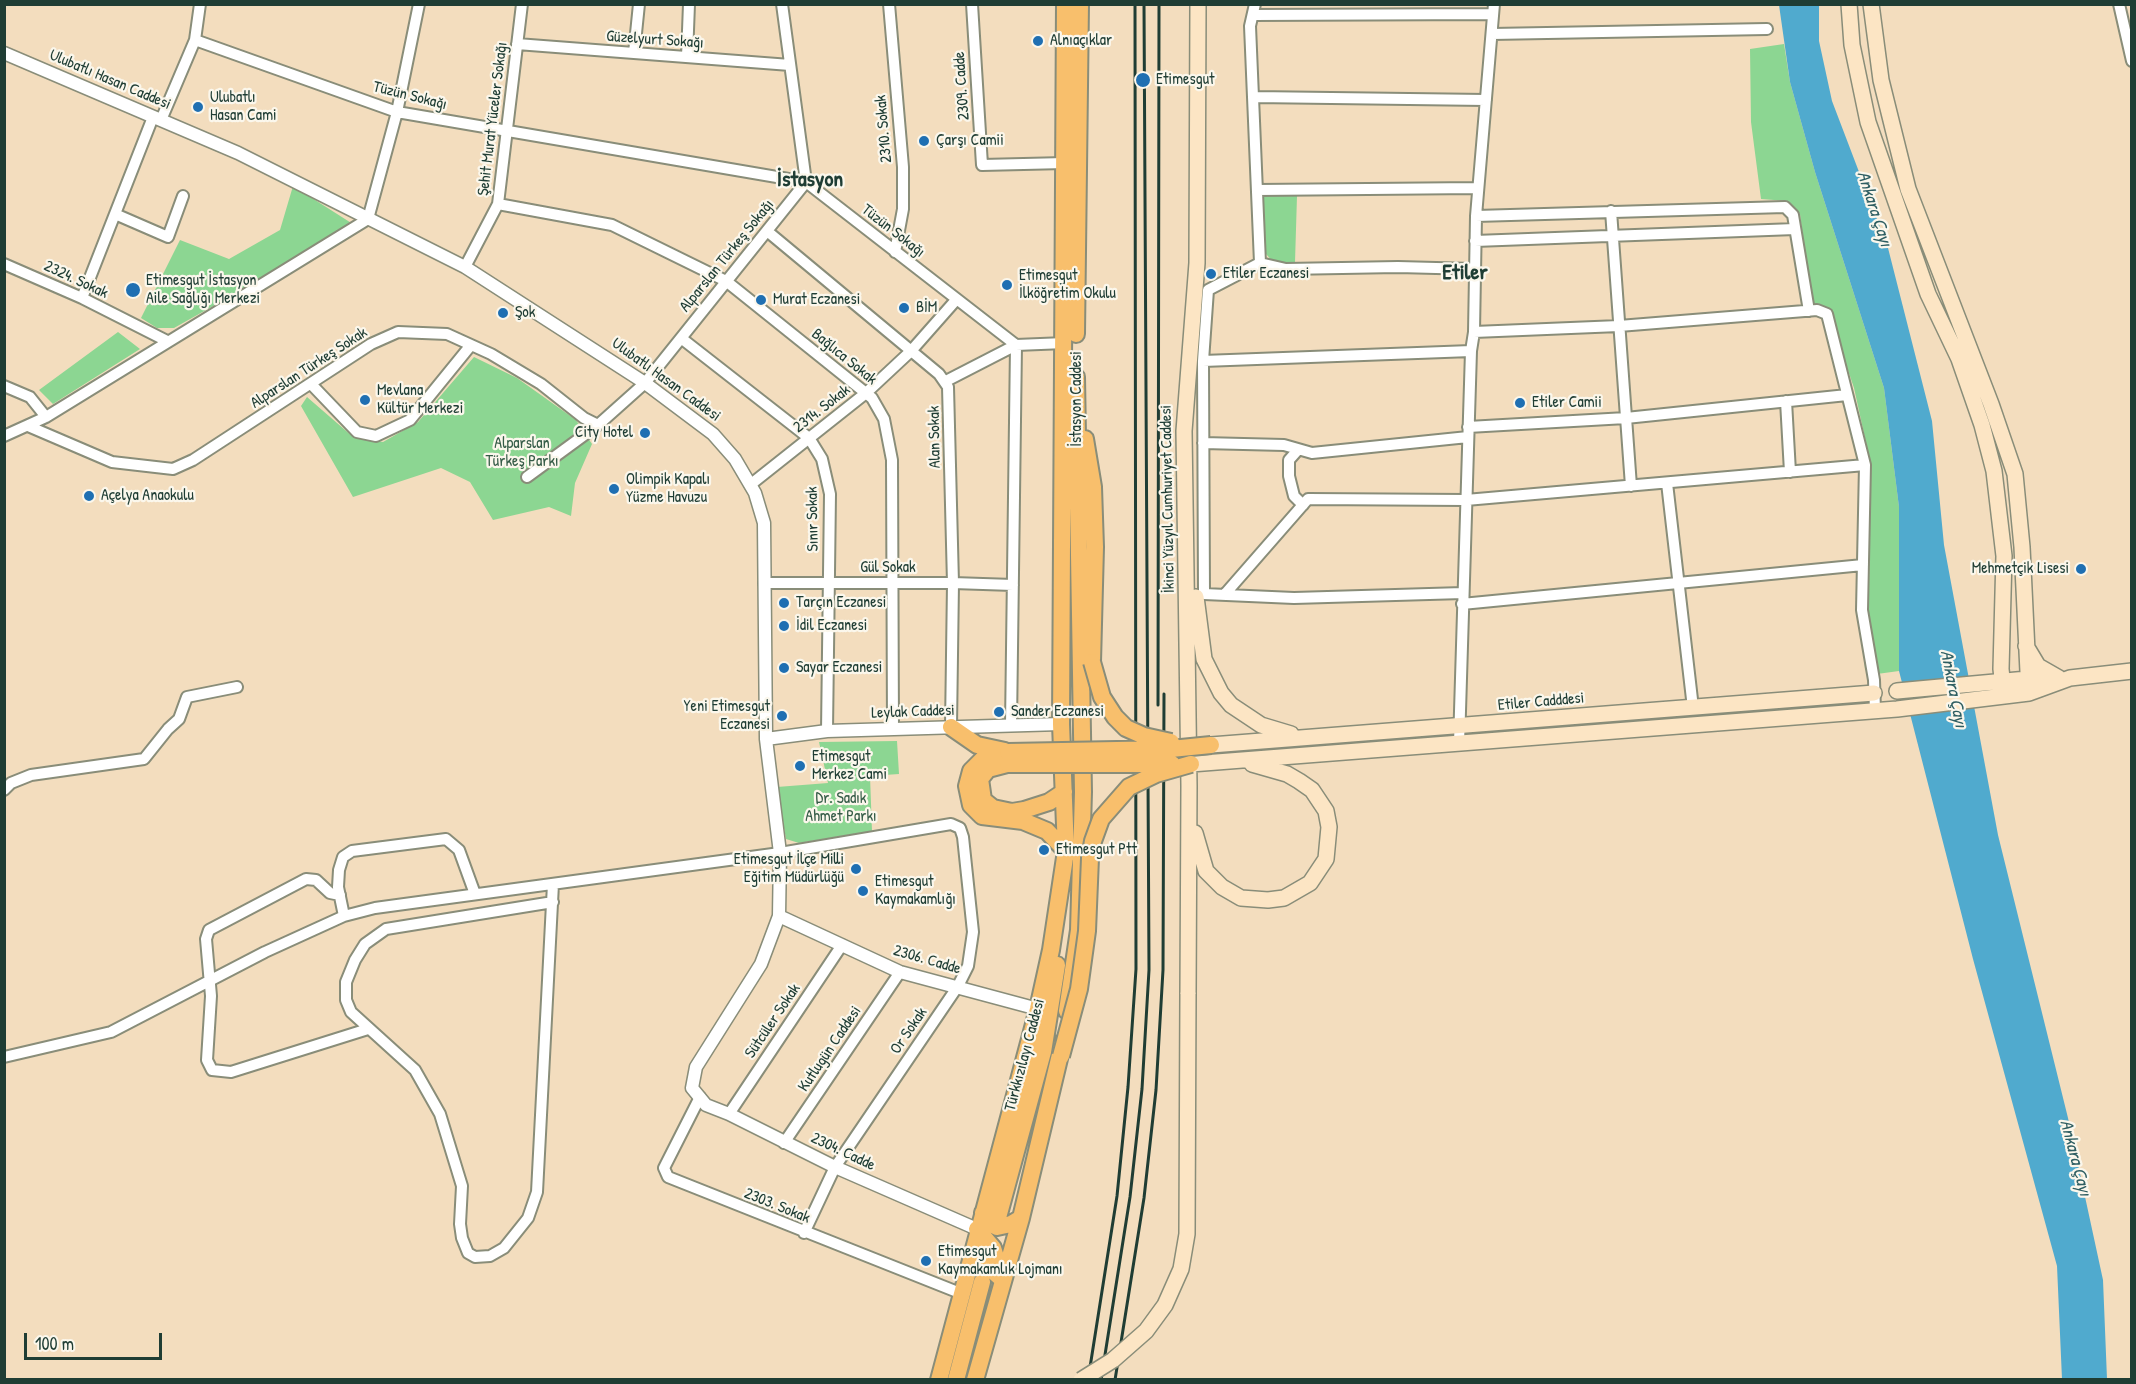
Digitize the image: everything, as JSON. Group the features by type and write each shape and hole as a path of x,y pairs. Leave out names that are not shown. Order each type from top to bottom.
{"main road":[{"name":"İstasyon Caddesi","path":"1061,724 1065,343 1065,4"},
{"name":"İstasyon Caddesi","path":"1080,4 1076,385 1083,792"},
{"name":"İkinci Yüzyıl Cumhuriyet Caddesi","path":"1081,1380 1113,1360 1146,1331 1165,1305 1180,1269 1187,1234 1189,786 1184,431 1197,263 1198,4"},
{"path":"1849,4 1852,45 1868,122 1928,294 1959,359 1982,425 1994,471 2004,556 2003,688"},
{"path":"1871,4 1881,80 1908,189 1991,404 2014,474 2022,547 2028,685"},
{"path":"1076,385 1093,487 1095,547 1092,662 1102,697 1115,717 1126,728 1155,741 1211,745"},
{"path":"1186,551 1207,668 1231,705 1262,725 1299,736"},
{"path":"2026,646 2038,666 2065,678"},
{"path":"1897,691 1978,684 2003,688 2065,678 2132,671"},
{"path":"951,727 978,745 1008,758 1191,764 1897,709 1980,700 2003,688"},
{"name":"Etiler Cadddesi","path":"1211,745 1299,736 1458,727 1874,693"},
{"name":"Türkkızılayı Caddesi","path":"939,1380 977,1229 991,1213 1051,950 1066,851 1061,724"},
{"path":"1021,1218 1011,1224 997,1227 990,1223 991,1213 1043,1052 1064,911 1066,851 1047,831 1023,821 981,816 971,805 967,786 971,771 983,759 1211,745"},
{"path":"1008,758 988,769 980,779 983,800 993,808 1012,812 1036,807 1064,792"},
{"path":"1189,786 1196,844 1206,871 1214,879 1241,898 1268,900 1298,892 1310,883 1326,859 1329,827 1326,811 1312,790 1287,774 1237,761"},
{"path":"1061,1056 1079,989 1087,931 1090,858 1101,819 1129,787 1156,774 1191,764"},
{"name":"Türkkızılayı Caddesi","path":"975,1380 1021,1218 1061,1056 1078,930 1083,792"},
{"path":"977,1229 993,1248 1003,1280"},
{"path":"966,1272 974,1267 987,1266 1003,1280"},
{"path":"957,1380 982,1282"}],"street":[{"path":"82,298 115,214 195,40 200,4"},
{"path":"4,436 46,417 368,219 397,112 419,4"},
{"name":"Şehit Murat Yüceler Sokağı","path":"465,267 498,204 522,4"},
{"path":"634,53 639,4"},
{"path":"687,57 689,4"},
{"path":"782,4 806,182"},
{"name":"2310. Sokak","path":"889,4 903,167 903,209 895,252"},
{"name":"2309. Cadde","path":"972,4 982,165 1065,163"},
{"path":"2119,4 2132,61"},
{"path":"1260,263 1250,26 1254,10 1493,9 1476,216 1459,744"},
{"path":"1492,34 1767,29"},
{"name":"Tüzün Sokağı","path":"195,40 397,112 806,182 1016,345"},
{"name":"Güzelyurt Sokağı","path":"517,44 790,65"},
{"name":"Ulubatlı Hasan Caddesi","path":"4,52 238,153 465,267 645,383 712,434 735,459 750,485 764,523 766,739 780,853 779,916 761,964 696,1067 692,1088 700,1097"},
{"path":"1254,98 1486,100"},
{"name":"Alparslan Türkeş Sokağı","path":"527,477 598,425 645,383 806,182"},
{"path":"1257,190 1478,188"},
{"path":"115,214 168,237 183,196"},
{"name":"Bağlıca Sokak","path":"498,204 612,225 726,281 866,393 881,412 891,447 893,729"},
{"path":"1476,216 1785,207 1791,213 1795,229 1809,310"},
{"path":"1611,211 1630,486"},
{"path":"1475,241 1795,229"},
{"name":"Alan Sokak","path":"767,231 946,381 950,397 953,582 951,727"},
{"path":"1474,269 1286,268 1260,263 1208,290 1203,361 1204,594 1294,598 1463,598 1678,583 1863,565"},
{"name":"2324. Sokak","path":"4,264 82,298 167,341"},
{"name":"2314. Sokak","path":"750,485 866,393 911,351 956,300"},
{"path":"1474,332 1619,326 1809,310 1822,311 1831,321 1865,465 1862,610 1875,711"},
{"name":"Alparslan Türkeş Sokak","path":"28,426 112,462 173,469 193,460 371,344 398,332 447,334 491,354 541,384 584,418 598,425"},
{"name":"Sınır Sokak","path":"681,338 809,438 818,450 828,483 827,731"},
{"path":"946,381 1016,345 1065,343"},
{"path":"311,384 357,432 376,436 410,420 471,345"},
{"path":"1011,725 1016,345"},
{"path":"1203,361 1471,351"},
{"path":"4,386 30,397 46,417"},
{"path":"1203,443 1284,445 1297,451 1312,453 1468,432 1847,395"},
{"path":"1786,401 1790,472"},
{"path":"1297,451 1289,460 1289,476 1294,496 1303,505"},
{"path":"1225,594 1308,499 1466,500 1865,465"},
{"path":"1667,483 1693,708"},
{"name":"Gül Sokak","path":"764,583 953,582 1013,585"},
{"path":"4,790 11,783 31,775 144,759 179,719 187,697 237,687"},
{"name":"Leylak Caddesi","path":"766,739 827,731 1061,724"},
{"name":"Or Sokak","path":"780,853 951,824 960,828 963,837 973,932 968,966 958,986 835,1167 804,1233"},
{"path":"344,916 340,895 340,862 349,852 442,838 454,843 459,850 475,894"},
{"path":"4,1057 111,1032 210,980 344,916 375,908 780,853"},
{"path":"340,895 330,893 316,880 306,879 212,927 206,939 210,980 207,1060 216,1072 237,1071 368,1029"},
{"path":"552,902 402,924 378,932 360,952 350,971 345,988 351,1012 415,1070 440,1114 460,1177 463,1195 460,1230 466,1249 476,1257 495,1254 522,1227 532,1209 539,1184 554,884"},
{"name":"2306. Cadde","path":"779,916 900,972 1038,1009"},
{"name":"Sütcüler Sokak","path":"729,1114 842,945"},
{"name":"Kutlugün Caddesi","path":"784,1143 900,972"},
{"name":"2304. Cadde","path":"700,1097 706,1105 729,1114 784,1143 977,1229"},
{"name":"2303. Sokak","path":"700,1097 664,1168 666,1175 804,1233 960,1293"}],"green space":[{"path":"1784,44 1790,82 1815,172 1884,388 1899,507 1899,671 1877,674 1865,670 1863,629 1869,594 1870,461 1854,388 1830,317 1811,304 1800,214 1787,201 1761,199 1751,122 1750,49"},
{"path":"293,186 356,226 174,328 157,328 141,318 180,240 229,259 280,230"},
{"path":"1263,196 1297,196 1295,262 1273,262 1266,254"},
{"path":"118,332 140,349 53,404 39,390"},
{"name":"Alparslan Türkeş Parkı","path":"474,357 517,378 576,420 592,444 575,483 571,516 549,507 493,520 470,482 441,468 353,497 301,406 307,397 352,436 383,442 418,422"},
{"name":"Dr. Sadık Ahmet Parkı","path":"897,741 899,774 870,776 872,831 799,843 786,839 777,787 828,783 819,742"}],"water":[{"name":"Ankara Çayı","path":"1779,5 1819,5 1819,41 1832,101 1888,248 1932,421 1944,545 1998,835 2068,1118 2103,1280 2107,1379 2062,1379 2057,1266 1973,959 1899,671 1899,507 1884,388 1815,172 1790,82"}],"railway":[{"path":"1088,1380 1117,1196 1128,1087 1136,969 1135,4"},
{"path":"1101,1380 1130,1197 1142,1089 1149,970 1144,4"},
{"path":"1158,705 1159,4"},
{"path":"1115,1380 1144,1198 1156,1090 1163,970 1164,694"}],"place":[{"name":"Alnıaçıklar","path":"1038,41"},
{"name":"Etimesgut","path":"1143,80"},
{"name":"Ulubatlı Hasan Cami","path":"198,107"},
{"name":"Çarşı Camii","path":"924,141"},
{"name":"Etiler Eczanesi","path":"1211,274"},
{"name":"Etimesgut İlköğretim Okulu","path":"1007,285"},
{"name":"Etimesgut İstasyon Aile Sağlığı Merkezi","path":"133,290"},
{"name":"Murat Eczanesi","path":"761,300"},
{"name":"BİM","path":"904,308"},
{"name":"Şok","path":"503,313"},
{"name":"Mevlana Kültür Merkezi","path":"365,400"},
{"name":"Etiler Camii","path":"1520,403"},
{"name":"City Hotel","path":"645,433"},
{"name":"Olimpik Kapalı Yüzme Havuzu","path":"614,489"},
{"name":"Açelya Anaokulu","path":"89,496"},
{"name":"Mehmetçik Lisesi","path":"2081,569"},
{"name":"Tarçın Eczanesi","path":"784,603"},
{"name":"İdil Eczanesi","path":"784,626"},
{"name":"Sayar Eczanesi","path":"784,668"},
{"name":"Sander Eczanesi","path":"999,712"},
{"name":"Yeni Etimesgut Eczanesi","path":"782,716"},
{"name":"Etimesgut Merkez Cami","path":"800,766"},
{"name":"Etimesgut Ptt","path":"1044,850"},
{"name":"Etimesgut İlçe Milli Eğitim Müdürlüğü","path":"856,869"},
{"name":"Etimesgut Kaymakamlığı","path":"863,891"},
{"name":"Etimesgut Kaymakamlık Lojmanı","path":"926,1261"}],"district":[{"name":"İstasyon","path":"810,180"},
{"name":"Etiler","path":"1465,273"}]}
